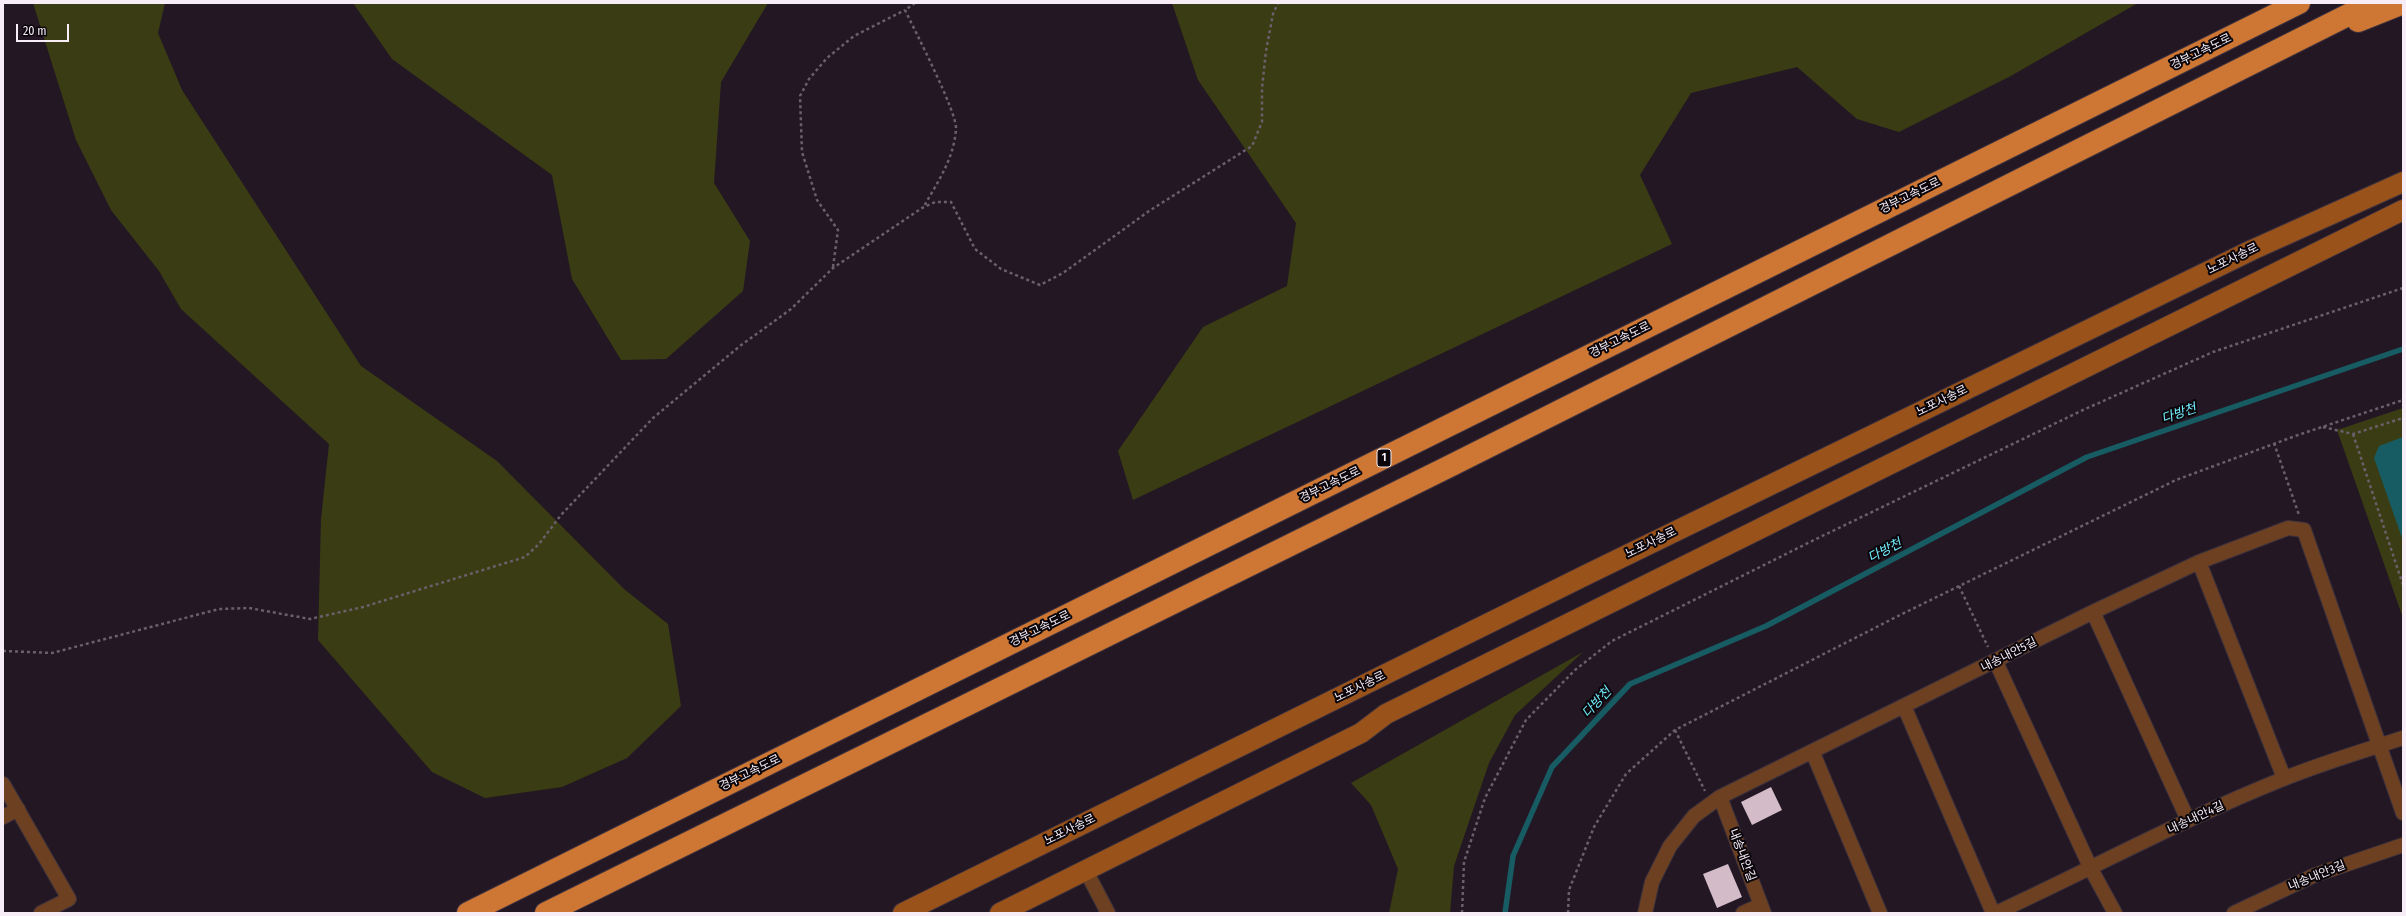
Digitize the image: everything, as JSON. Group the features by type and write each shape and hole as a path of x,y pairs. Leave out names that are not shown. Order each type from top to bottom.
{"highway":[{"name":"경부고속도로","path":"468,913 2300,3"},
{"path":"546,913 1448,467 2372,3"},
{"path":"2249,64 2403,3"}],"main road":[{"name":"노포사송로","path":"903,913 1595,570 2230,260 2403,182"},
{"path":"1000,913 1361,733 1386,714 2403,210"}],"street":[{"name":"내송내안5길","path":"1645,913 1652,882 1670,846 1694,816 1715,800 1996,662 2094,612 2199,562 2288,528 2304,530"},
{"path":"2304,530 2378,746 2403,813"},
{"path":"2199,562 2284,778"},
{"path":"2094,612 2188,820"},
{"path":"1996,662 2091,869 2115,913"},
{"path":"1904,706 1994,913"},
{"name":"내송내안4길","path":"1994,913 2091,869 2188,820 2284,778 2403,738"},
{"path":"1812,753 1880,913"},
{"path":"3,784 69,898 41,913"},
{"name":"내송내안길","path":"1715,800 1763,909"},
{"path":"3,817 18,809"},
{"name":"내송내안3길","path":"2234,913 2315,875 2403,845"},
{"path":"1086,871 1108,913"},
{"path":"1743,913 1763,909"}],"path":[{"path":"833,268 838,230 817,200 802,152 800,96 809,79 827,58 854,36 905,10 914,3"},
{"path":"3,651 52,653 219,609 249,608 310,619 363,607 525,557 539,544 562,515 653,418 740,346 791,309 833,268 922,208 935,202 951,202 975,249 1001,270 1040,285 1063,273 1149,211 1252,146 1262,122 1262,88 1266,51 1273,14 1278,3"},
{"path":"905,10 948,104 956,128 950,160 922,208"},
{"path":"1462,913 1464,862 1485,798 1526,720 1575,670 1612,641 1821,536 2083,410 2213,352 2403,288"},
{"path":"1568,913 1570,890 1594,827 1626,774 1676,730 1959,586 2176,480 2274,443 2403,400"},
{"path":"2323,427 2353,434 2403,418"},
{"path":"2353,434 2403,585"},
{"path":"2274,443 2304,530"},
{"path":"1959,586 1996,662"},
{"path":"1676,730 1715,800"}],"green space":[{"path":"33,3 165,3 158,33 182,90 361,366 497,461 624,589 668,624 681,706 627,758 562,787 485,798 432,772 318,640 321,519 329,444 181,309 159,271 111,210 76,140"},
{"path":"353,3 768,3 721,82 714,183 750,241 743,291 666,359 621,360 572,279 552,175 392,59"},
{"path":"1172,3 2138,3 2009,77 1899,132 1857,119 1797,67 1691,93 1640,175 1672,244 1133,500 1118,451 1203,327 1287,286 1296,223 1198,80"},
{"path":"2403,408 2403,618 2337,430"},
{"path":"1583,652 1515,715 1489,763 1454,866 1450,913 1389,913 1398,869 1371,805 1351,783"}],"water":[{"path":"2403,437 2403,541 2374,458 2379,446"}],"building":[{"path":"1771,787 1782,810 1752,825 1741,802"},
{"path":"1728,864 1742,897 1717,908 1703,874"}],"waterway":[{"name":"다방천","path":"1505,913 1513,856 1552,767 1630,684 1766,626 2087,457 2403,349"}]}
